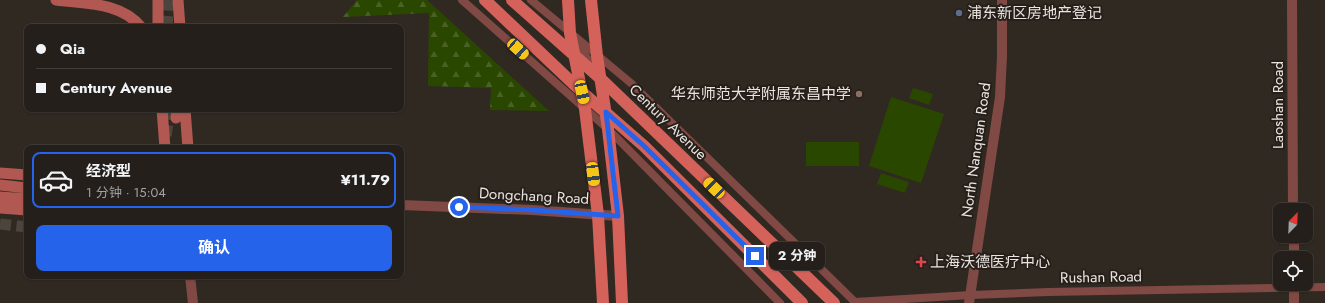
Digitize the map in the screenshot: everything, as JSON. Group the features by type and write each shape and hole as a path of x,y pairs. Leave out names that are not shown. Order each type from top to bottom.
{"main road":[{"path":"56,0 110,7 129,15 138,24"},
{"path":"485,0 582,92 644,146 802,303"},
{"name":"Century Avenue","path":"512,0 601,79 834,303"},
{"path":"568,0 570,33 586,109 598,215 603,303"},
{"path":"591,0 618,216 622,303"},
{"path":"158,3 158,24"},
{"path":"175,24 178,3"},
{"path":"178,3 180,24"},
{"path":"162,112 165,145"},
{"path":"185,112 188,145"},
{"path":"0,173 24,175"},
{"path":"0,185 24,188"},
{"path":"0,197 24,199"},
{"path":"0,208 24,210"}],"street":[{"path":"462,0 608,129 780,303"},
{"path":"531,0 632,84 855,303"},
{"name":"North Nanquan Road","path":"970,299 1001,88 1002,0"},
{"name":"Laoshan Road","path":"1292,0 1294,203"},
{"path":"570,33 601,79"},
{"name":"Dongchang Road","path":"404,205 532,210 618,216"},
{"path":"190,279 193,303"},
{"name":"Rushan Road","path":"855,303 1273,286"},
{"name":"Rushan Road","path":"1313,286 1325,287"},
{"path":"1294,291 1294,303"}],"green space":[{"path":"357,0 427,0 549,111 490,110 491,88 428,86 429,13 343,17"},
{"path":"913,88 933,94 929,105 909,98"},
{"path":"891,97 944,114 921,183 869,166"},
{"path":"806,142 859,142 859,166 806,166"},
{"path":"881,173 909,182 905,193 877,184"}],"tunnel":[{"path":"167,24 169,0"},
{"path":"166,136 170,112"},
{"path":"0,224 24,227"}],"place":[{"name":"浦东新区房地产登记","path":"959,13"},
{"name":"华东师范大学附属东昌中学","path":"859,94"},
{"name":"上海沃德医疗中心","path":"921,262"}],"route":[{"path":"459,207 618,216 606,112 644,146 755,256"}]}
